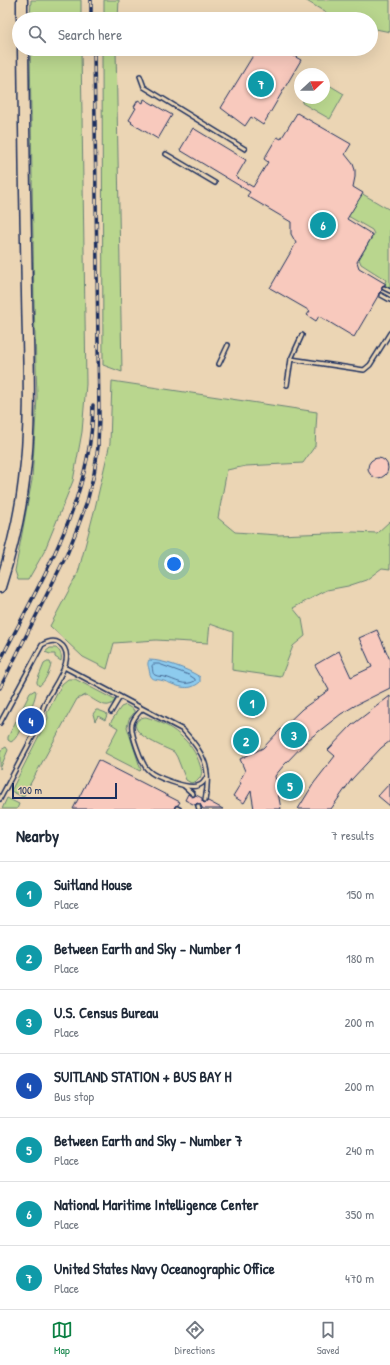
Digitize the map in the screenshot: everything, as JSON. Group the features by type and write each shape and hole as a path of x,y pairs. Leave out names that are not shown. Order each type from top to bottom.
{"highway":[{"path":"22,0 22,12"},
{"path":"0,587 10,556 18,517 24,481 27,442 28,383 23,56"}],"lane":[{"path":"140,76 144,87 245,149"},
{"path":"166,154 216,183"},
{"path":"384,288 390,291"},
{"path":"381,295 390,300"},
{"path":"291,358 364,370 370,365 390,333"},
{"path":"287,385 291,358 302,335"},
{"path":"219,364 228,345"},
{"path":"0,723 42,645 49,641 57,642 65,648 68,657 43,708 42,721 0,799"},
{"path":"64,667 183,730 197,745 204,758 208,775 205,800"},
{"path":"111,712 120,697"},
{"path":"142,709 134,718 131,725 146,769 151,774 184,786 196,787 204,781 208,775"},
{"path":"184,786 193,794"}],"green space":[{"path":"31,0 81,0 81,12 30,12"},
{"path":"104,0 119,0 118,12 104,12"},
{"path":"305,0 390,0 390,32 378,29 378,12 325,12"},
{"path":"30,56 81,56 86,384 82,432 73,481 44,552 28,580 18,580 15,571 32,480 37,397"},
{"path":"102,56 116,56 122,372 103,365"},
{"path":"330,86 344,94 330,119 304,104 330,104"},
{"path":"361,193 390,210 390,289 384,285 386,280 361,264 359,259 374,234 372,230 348,216"},
{"path":"112,381 317,412 315,446 303,463 246,466 227,470 218,518 235,532 278,535 353,532 377,533 390,521 390,569 382,568 366,580 348,586 327,590 293,608 302,619 305,636 293,646 281,677 232,670 233,632 210,624 208,643 156,640 114,643 107,669 83,657 50,626 78,573 95,508 110,443"},
{"path":"50,648 56,648 59,651 61,661 55,657 55,654 45,652"},
{"path":"50,662 51,664 50,670 39,686 37,681 44,664"},
{"path":"68,679 75,679 115,700 109,705 105,705 86,695 77,699 23,797 11,791 48,718 47,713 62,684"},
{"path":"35,690 35,698 29,710 25,714 22,712 22,709 30,693"},
{"path":"126,705 134,710 127,727 141,770 140,771 105,753 118,728 110,723 121,707"},
{"path":"96,710 106,713 107,715 105,720 98,716 95,721 93,714"},
{"path":"146,717 172,729 192,748 197,756 202,773 197,781 191,783 186,780 174,752 150,740 139,732 136,728 136,723 140,718"},
{"path":"21,718 23,721 20,730 11,742 8,740 8,737 16,721"},
{"path":"6,747 8,750 0,769 0,753 1,750"},
{"path":"7,798 19,804 17,809 2,809"}],"water":[{"path":"149,660 168,663 189,671 200,677 200,682 186,688 154,679 150,673 148,664"}],"building":[{"path":"253,56 294,56 301,60 296,68 294,68 294,72 263,125 251,117 245,126 221,108"},
{"path":"144,99 172,115 158,139 131,123 132,122 129,120 136,108 134,107 138,100 143,103"},
{"path":"297,113 351,144 345,154 353,164 355,170 353,187 363,193 347,219 373,235 357,262 359,268 386,284 382,286 382,290 354,337 319,316 316,321 307,315 310,311 270,288 296,243 291,234 291,222 247,196 250,192 180,150 193,128 246,160 236,177 253,187 268,162 264,159 277,137 281,139"},
{"path":"378,458 385,461 388,468 385,475 378,478 371,475 368,468 371,461"},
{"path":"377,630 390,660 390,688 341,714 309,739 284,765 275,776 281,809 254,809 251,791 244,803 233,796 241,783 239,782 245,771 240,759 263,748 302,709 329,690 315,665 339,651 351,677 372,667 359,638"},
{"path":"245,694 261,697 261,700 266,701 264,710 259,711 244,708 244,706 238,705 239,698 244,699"},
{"path":"390,696 390,741 381,748 352,779 331,809 298,809 314,783 335,756 328,750 352,725"},
{"path":"98,760 180,802 174,809 73,809"},
{"path":"390,783 390,806 378,796"},
{"path":"188,794 192,797 196,795 202,798 204,803 208,801 223,809 203,809 200,804 197,803 195,805 185,800"}],"railway":[{"path":"91,0 91,12"},
{"path":"0,688 67,554 87,502 94,474 98,447 99,415 94,56"},
{"path":"0,661 62,538 74,506 84,473 90,440 93,405"}],"place":[{"name":"United States Navy Oceanographic Office","path":"261,84"},
{"name":"National Maritime Intelligence Center","path":"323,225"},
{"name":"Suitland House","path":"252,703"},
{"name":"SUITLAND STATION + BUS BAY H","path":"31,721"},
{"name":"U.S. Census Bureau","path":"294,735"},
{"name":"Between Earth and Sky - Number 1","path":"246,741"},
{"name":"Between Earth and Sky - Number 7","path":"290,786"}]}
